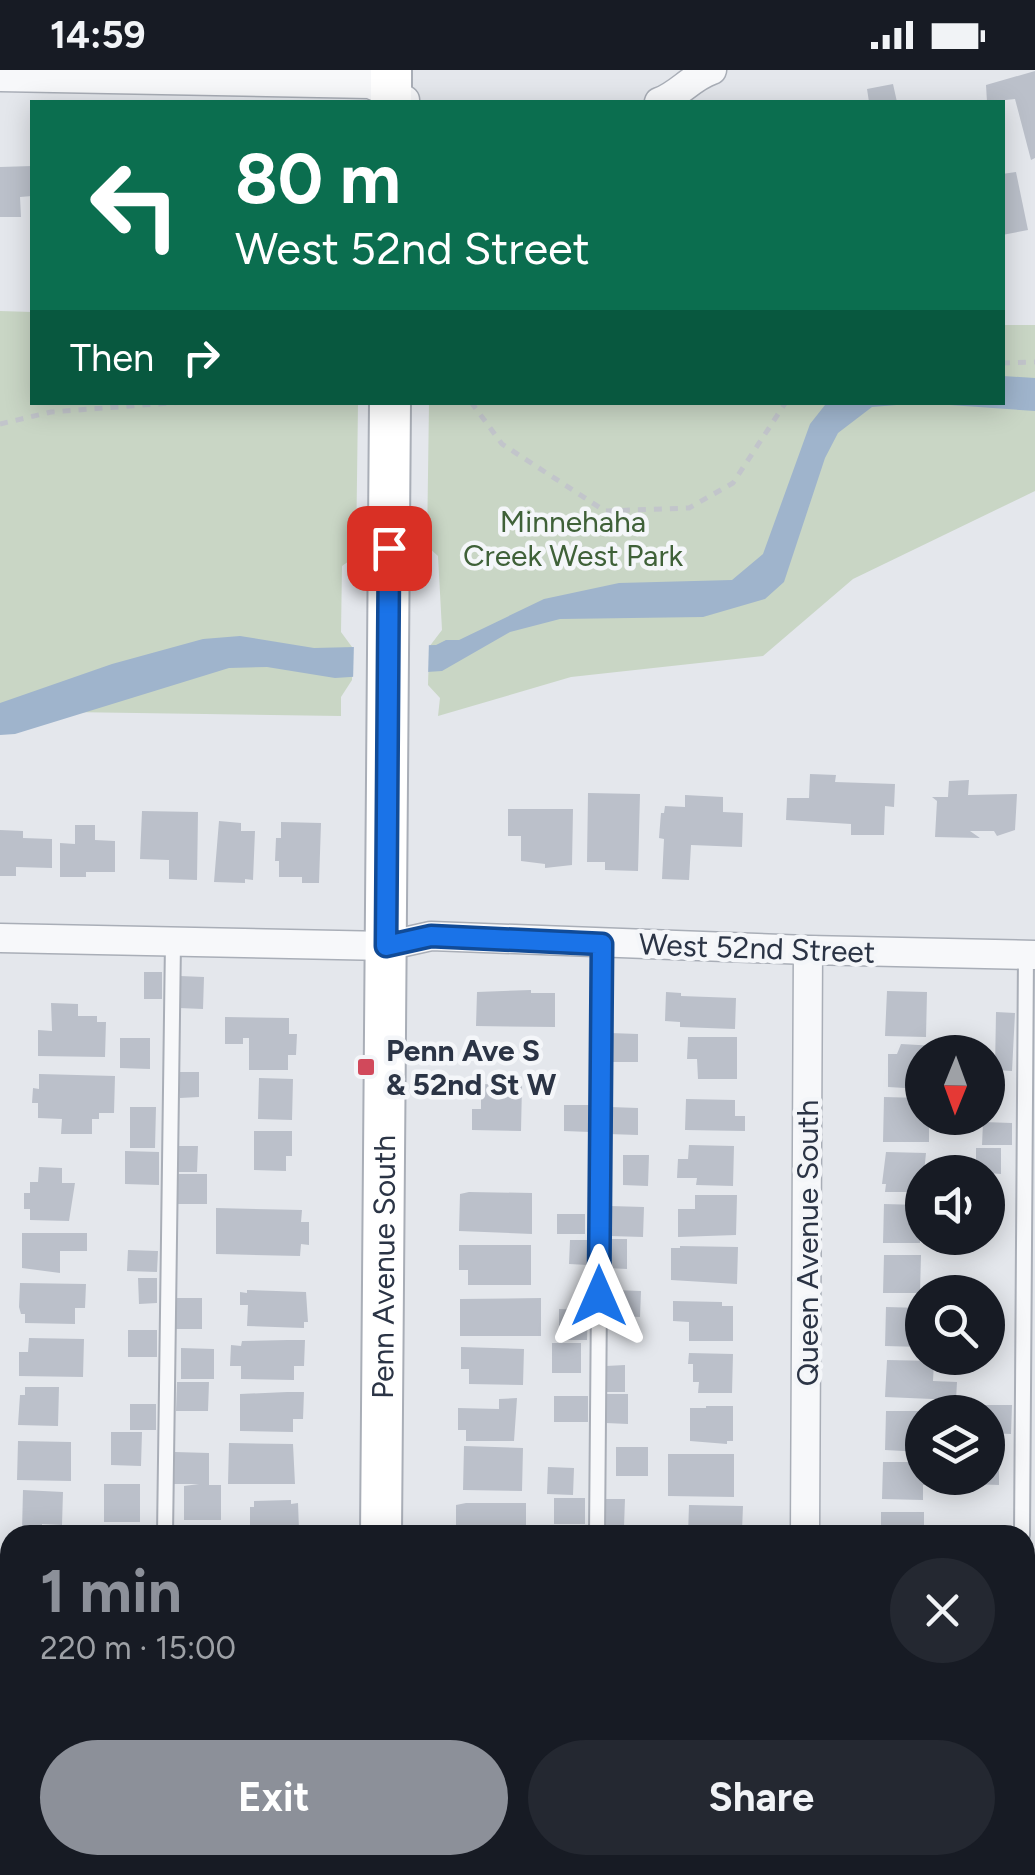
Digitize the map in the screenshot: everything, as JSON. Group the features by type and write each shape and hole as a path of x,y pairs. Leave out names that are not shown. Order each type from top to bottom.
{"main road":[{"name":"Penn Avenue South","path":"382,1525 390,405"}],"street":[{"path":"667,100 696,76 712,70"},
{"path":"0,76 182,75 370,84 396,92"},
{"name":"West 52nd Street","path":"0,938 386,946 431,936 1030,954"},
{"name":"Queen Avenue South","path":"806,1525 808,950"}],"lane":[{"path":"165,1525 174,942"},
{"path":"597,1525 602,944"},
{"path":"1022,1525 1030,954"}],"path":[{"path":"1005,363 1035,362"},
{"path":"0,424 51,412 144,405"},
{"path":"473,405 502,444 605,511 689,508 733,483 784,405"}],"green space":[{"path":"0,311 30,312 30,405 358,405 356,556 342,566 341,632 352,647 352,680 341,697 341,716 0,711"},
{"name":"Minnehaha Creek West Park","path":"1005,325 1035,325 1035,491 853,579 763,656 571,677 438,716 440,698 428,685 429,647 442,630 438,556 427,546 429,405 1005,405"}],"water":[{"path":"1005,376 1035,378 1035,411 950,405 1005,405"},
{"path":"825,405 896,405 872,407 838,433 825,458 784,582 765,599 703,617 560,619 510,632 442,671 335,678 267,667 229,668 15,734 0,735 0,703 112,664 203,639 240,636 314,648 436,645 459,640 544,599 619,583 732,580 763,554 810,424"}],"pier":[{"path":"429,640 428,677 353,682 354,642"}],"building":[{"path":"1035,71 1035,158 1031,160 1015,99 987,100 986,85"},
{"path":"893,84 897,100 869,100 867,89"},
{"path":"30,166 30,196 20,197 21,217 0,217 0,167"},
{"path":"1016,172 1028,230 1005,234 1005,174"},
{"path":"810,774 836,775 835,782 895,784 894,807 885,806 884,835 851,835 851,824 786,820 787,798 809,798"},
{"path":"969,780 968,795 1017,794 1015,830 997,836 994,831 970,831 980,838 935,837 937,801 932,797 948,797 949,781"},
{"path":"588,793 640,794 638,871 605,870 605,862 587,862"},
{"path":"685,795 723,797 723,812 743,813 742,847 691,845 689,880 662,879 661,813 665,806 685,807"},
{"path":"508,809 573,809 572,865 545,868 545,864 521,861 521,836 508,836"},
{"path":"142,811 198,812 197,880 169,879 169,860 140,859"},
{"path":"219,821 241,823 241,831 255,831 253,880 214,882"},
{"path":"281,822 321,823 319,883 302,883 302,877 279,877 279,861 275,861"},
{"path":"75,825 95,825 95,840 115,841 115,872 60,877 60,843 75,844"},
{"path":"0,830 23,831 23,838 52,839 52,868 16,867 16,876 0,876"},
{"path":"144,972 162,972 162,999 144,999"},
{"path":"180,976 204,977 203,1009 179,1008"},
{"path":"887,991 927,992 926,1035 885,1036"},
{"path":"477,992 555,993 555,1027 476,1026"},
{"path":"666,992 736,998 735,1029 680,1027 680,1022 665,1021"},
{"path":"51,1003 78,1004 78,1016 97,1016 97,1022 106,1022 105,1057 38,1056 38,1030 52,1031"},
{"path":"996,1012 1015,1013 1012,1071 1005,1071 1005,1035 996,1035"},
{"path":"225,1017 289,1018 289,1034 297,1034 296,1055 288,1055 288,1070 249,1070 249,1038 243,1038 243,1044 225,1044"},
{"path":"610,1033 638,1034 638,1062 610,1062"},
{"path":"688,1037 737,1037 737,1079 698,1079 697,1059 687,1059"},
{"path":"120,1038 150,1038 150,1069 120,1068"},
{"path":"901,1044 905,1044 905,1088 888,1087 888,1054 897,1054"},
{"path":"180,1072 199,1072 199,1097 180,1098"},
{"path":"39,1074 115,1076 114,1113 99,1113 99,1119 92,1119 92,1134 61,1134 62,1119 38,1118 38,1103 32,1103 33,1088 39,1089"},
{"path":"259,1078 293,1079 292,1120 258,1119"},
{"path":"481,1084 522,1085 521,1131 472,1130 472,1109 481,1109"},
{"path":"884,1097 905,1098 905,1135 929,1135 929,1142 883,1142"},
{"path":"686,1099 735,1100 735,1116 745,1116 745,1131 685,1130"},
{"path":"564,1105 590,1105 590,1132 564,1131"},
{"path":"130,1107 156,1107 155,1148 130,1148"},
{"path":"610,1107 638,1108 638,1135 608,1134"},
{"path":"1005,1123 1012,1123 1012,1145 982,1145 982,1135 1005,1135"},
{"path":"254,1131 292,1131 292,1156 286,1156 286,1171 254,1170"},
{"path":"689,1145 734,1146 733,1186 696,1185 697,1178 677,1178 678,1159 688,1159"},
{"path":"179,1146 198,1146 197,1172 178,1172"},
{"path":"976,1148 1001,1148 1001,1155 976,1155"},
{"path":"125,1151 159,1152 159,1185 125,1184"},
{"path":"886,1152 926,1153 905,1155 905,1192 885,1192 886,1184 882,1184"},
{"path":"623,1155 649,1155 648,1186 623,1185"},
{"path":"39,1167 62,1168 62,1183 75,1183 69,1221 30,1220 30,1209 24,1209 24,1193 30,1193 30,1182 38,1182"},
{"path":"178,1174 207,1174 207,1204 178,1204"},
{"path":"532,1193 532,1234 459,1231 460,1194"},
{"path":"695,1195 737,1195 736,1235 678,1237 678,1209 695,1209"},
{"path":"884,1204 905,1205 905,1243 883,1243"},
{"path":"610,1206 644,1207 643,1237 609,1236"},
{"path":"216,1208 302,1210 301,1222 309,1222 309,1245 301,1244 300,1256 216,1254"},
{"path":"557,1214 585,1214 585,1234 557,1234"},
{"path":"22,1233 87,1233 87,1251 60,1251 60,1273 22,1268"},
{"path":"608,1239 627,1239 627,1269 607,1268"},
{"path":"570,1240 588,1240 588,1265 569,1264"},
{"path":"459,1245 531,1245 531,1285 468,1285 468,1270 459,1270"},
{"path":"738,1247 737,1284 671,1280 671,1248"},
{"path":"128,1250 158,1251 157,1272 127,1271"},
{"path":"884,1255 921,1255 920,1275 905,1275 905,1293 883,1293"},
{"path":"138,1278 157,1278 157,1303 139,1304"},
{"path":"20,1283 86,1284 85,1308 75,1308 75,1324 25,1323 25,1314 21,1314 19,1307"},
{"path":"614,1290 641,1291 640,1317 614,1316"},
{"path":"240,1292 306,1292 308,1322 304,1322 304,1328 247,1326 248,1305 240,1305"},
{"path":"174,1298 202,1298 202,1329 174,1329"},
{"path":"541,1298 541,1336 460,1336 460,1299"},
{"path":"673,1301 722,1302 722,1306 733,1306 733,1341 689,1341 689,1322 673,1321"},
{"path":"886,1307 905,1308 905,1347 885,1346"},
{"path":"559,1309 588,1310 587,1340 559,1340"},
{"path":"128,1330 157,1330 157,1357 128,1357"},
{"path":"29,1338 84,1339 83,1377 19,1376 19,1352 28,1352"},
{"path":"305,1340 304,1366 294,1366 294,1380 241,1379 241,1366 230,1366 231,1345 241,1346 242,1341"},
{"path":"552,1343 581,1343 581,1373 552,1373"},
{"path":"461,1347 524,1349 523,1385 469,1384 469,1369 461,1369"},
{"path":"181,1348 214,1349 214,1379 181,1379"},
{"path":"689,1353 733,1354 732,1393 698,1393 699,1382 693,1382 693,1364 688,1364"},
{"path":"887,1360 905,1360 905,1375 933,1375 933,1381 957,1382 956,1395 885,1397"},
{"path":"625,1365 625,1392 606,1392 606,1366"},
{"path":"177,1382 209,1382 208,1411 176,1411"},
{"path":"25,1387 59,1387 58,1426 18,1425 20,1395 25,1395"},
{"path":"304,1392 303,1419 293,1419 293,1432 240,1431 240,1394"},
{"path":"607,1394 628,1394 628,1424 606,1423"},
{"path":"554,1396 588,1396 588,1422 554,1422"},
{"path":"517,1398 514,1441 466,1441 466,1430 458,1430 458,1408 499,1409 499,1399"},
{"path":"130,1404 156,1404 156,1430 130,1430"},
{"path":"1005,1405 1012,1405 1011,1434 1005,1434"},
{"path":"733,1406 733,1441 690,1441 690,1408"},
{"path":"886,1411 905,1411 905,1451 885,1450"},
{"path":"111,1432 142,1432 141,1466 111,1465"},
{"path":"18,1441 71,1442 71,1481 17,1480"},
{"path":"229,1443 293,1444 295,1484 228,1484"},
{"path":"464,1446 523,1448 522,1491 463,1490"},
{"path":"616,1447 648,1447 648,1476 616,1476"},
{"path":"175,1452 209,1453 209,1485 221,1485 221,1520 184,1520 184,1486 199,1484 174,1484"},
{"path":"668,1454 734,1454 734,1497 668,1496"},
{"path":"883,1462 905,1462 905,1495 923,1495 923,1500 882,1499"},
{"path":"548,1467 574,1468 573,1495 547,1494"},
{"path":"104,1484 140,1484 140,1522 104,1522"},
{"path":"23,1490 63,1492 62,1525 22,1525"},
{"path":"554,1498 585,1498 585,1524 554,1524"},
{"path":"605,1499 625,1499 624,1525 605,1525"},
{"path":"254,1501 298,1503 299,1525 250,1525"},
{"path":"526,1503 526,1525 456,1525 456,1505"},
{"path":"689,1505 743,1506 742,1525 688,1525"},
{"path":"881,1512 924,1512 924,1525 881,1525"}],"place":[{"name":"Penn Ave S & 52nd St W","path":"366,1067"}],"route":[{"path":"389,548 386,946 431,936 602,944 599,1296"}]}
